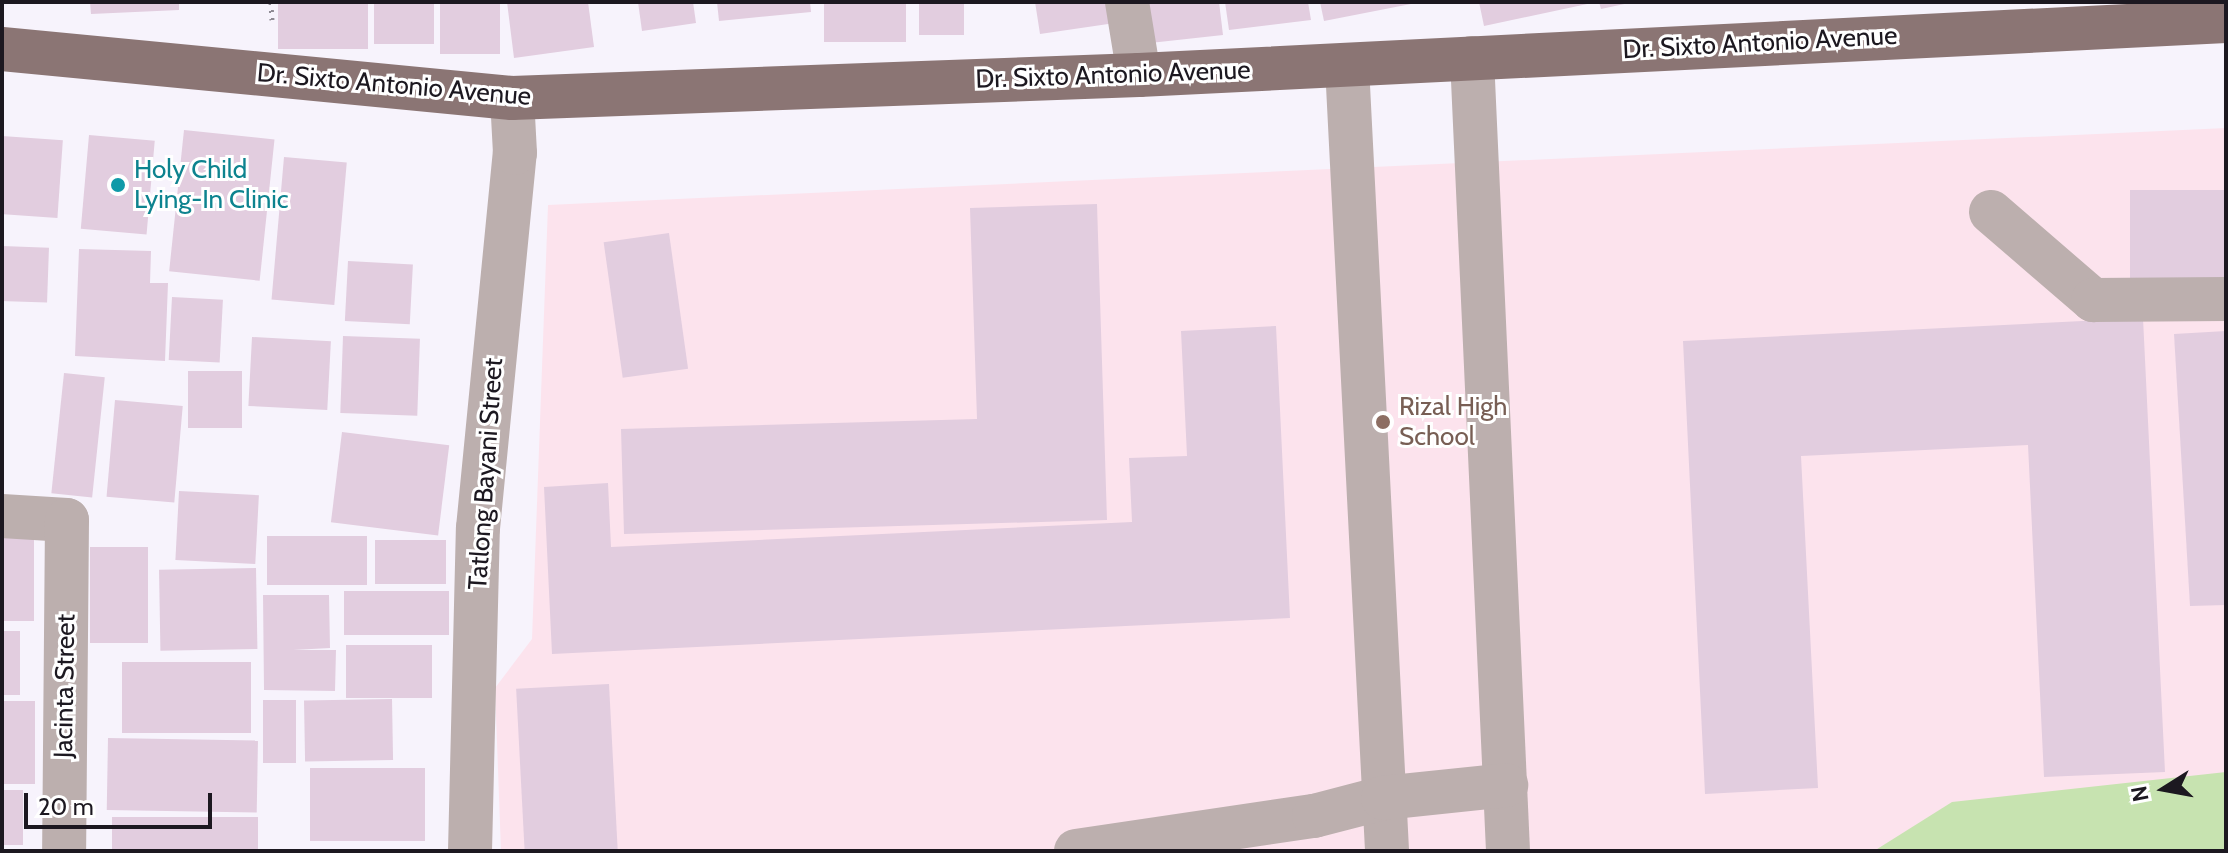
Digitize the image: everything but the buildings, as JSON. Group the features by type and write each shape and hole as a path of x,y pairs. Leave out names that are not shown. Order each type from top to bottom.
{"main road":[{"name":"Dr. Sixto Antonio Avenue","path":"2,49 512,98 1347,66 2226,21"}],"street":[{"path":"1127,2 1139,75"},
{"path":"1472,58 1508,851"},
{"path":"1347,66 1387,851"},
{"name":"Tatlong Bayani Street","path":"470,851 478,528 515,153 512,98"},
{"path":"1991,212 2093,300 2226,299"},
{"name":"Jacinta Street","path":"2,516 67,520 64,851"},
{"path":"1076,851 1314,816 1383,798 1506,785"}],"shaded area":[{"name":"Rizal High School","path":"2226,128 2226,851 501,851 495,688 532,639 548,205"}],"green space":[{"path":"2226,772 2226,851 1874,851 1952,802"}],"place":[{"name":"Holy Child Lying-In Clinic","path":"118,185"},
{"name":"Rizal High School","path":"1383,422"}]}
